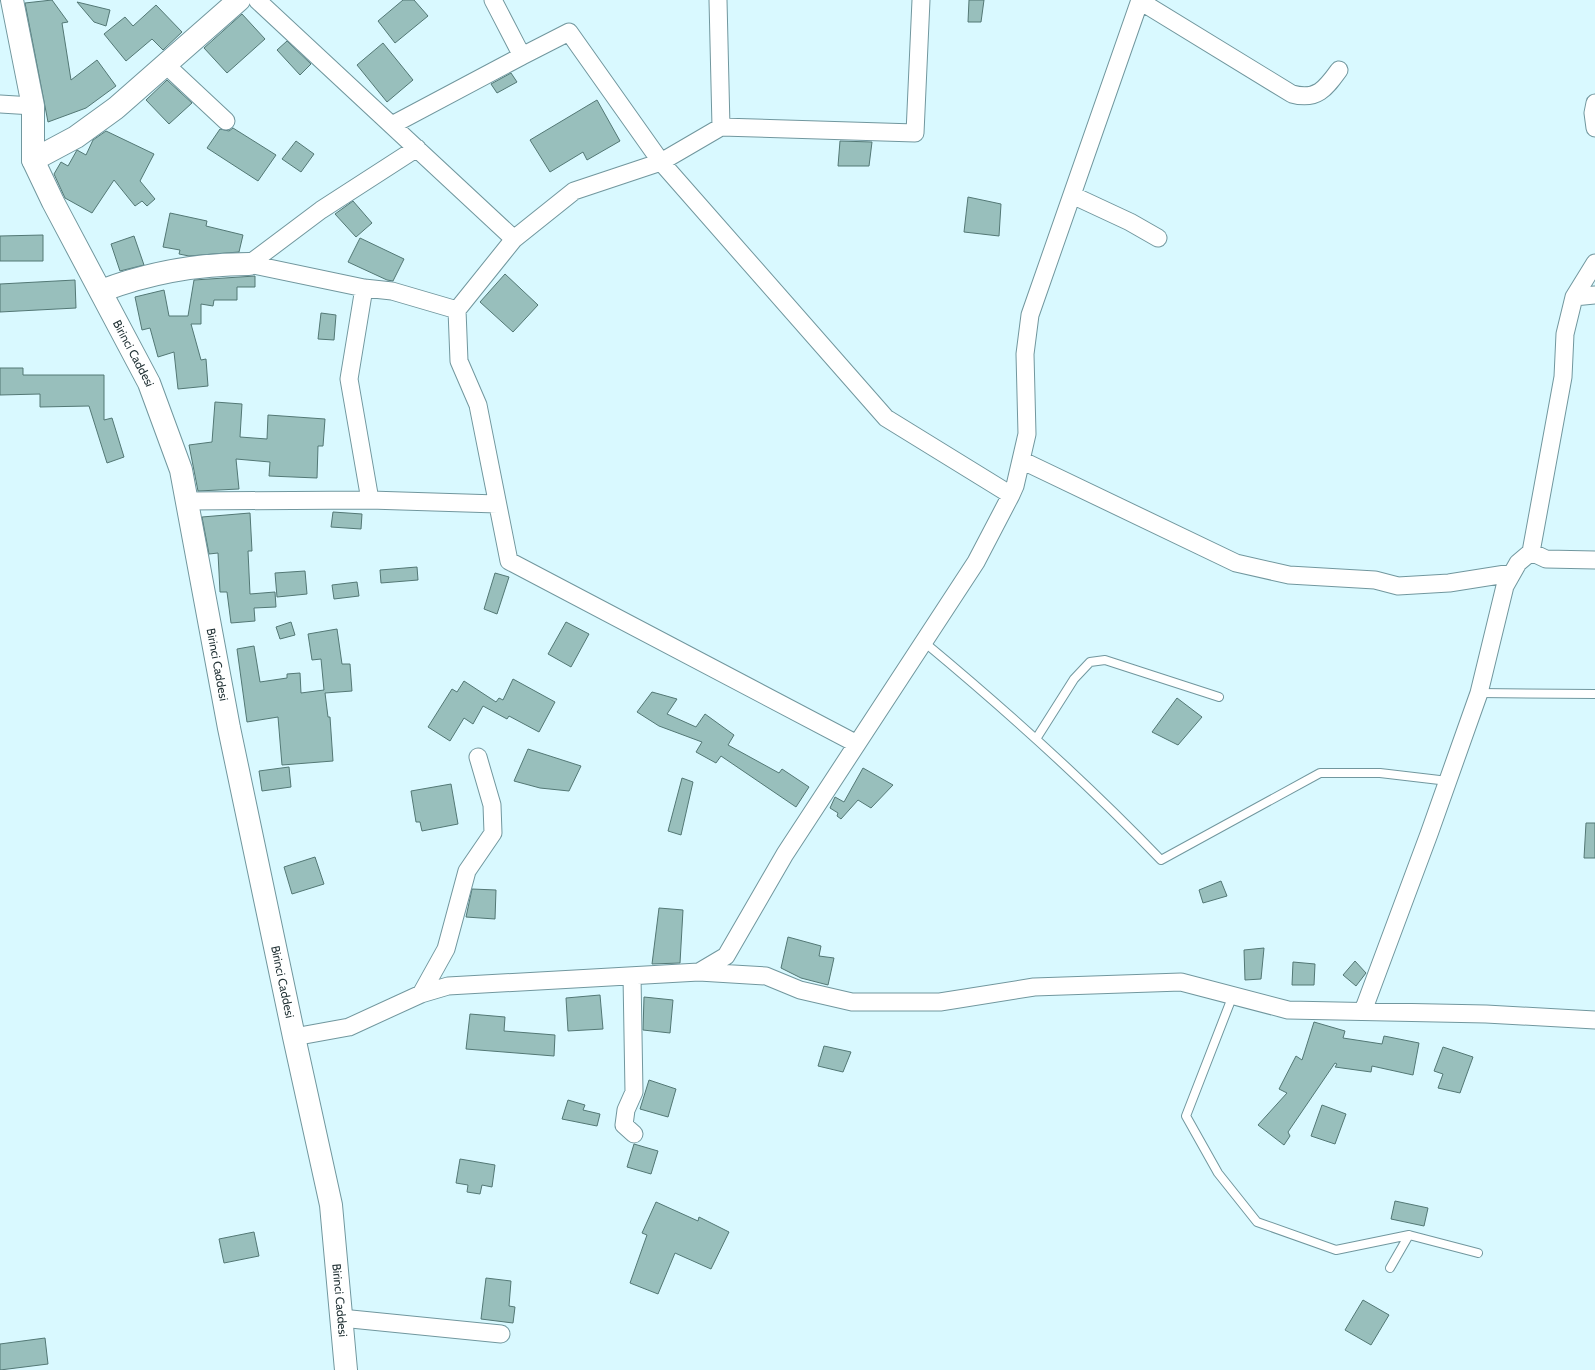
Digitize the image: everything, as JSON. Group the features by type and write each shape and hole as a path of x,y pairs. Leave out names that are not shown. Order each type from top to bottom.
{"street":[{"name":"Birinci Caddesi","path":"12,0 33,106 34,160 53,202 149,383 181,470 229,728 331,1205 345,1363"},
{"path":"34,160 76,137 116,108 238,0"},
{"path":"257,0 514,239"},
{"path":"493,0 522,56"},
{"path":"718,0 721,127"},
{"path":"858,744 509,561 478,405 459,361 457,310 514,239 574,192 661,162 721,127 915,133 921,0"},
{"path":"699,972 726,956 785,854 976,562 1011,495 1015,486 1027,434 1024,354 1030,315 1140,1 1292,94 1304,97 1316,94 1327,86 1339,70"},
{"path":"392,125 569,32 661,162 886,418 1011,495"},
{"path":"165,64 226,121"},
{"path":"0,104 33,106"},
{"path":"249,264 321,210 417,148"},
{"path":"1072,195 1130,222 1158,238"},
{"path":"1363,1011 1479,693 1505,586 1518,563 1531,552 1563,377 1565,334 1574,297 1595,263"},
{"path":"100,291 119,284 168,272 213,264 249,264 364,288 392,291 457,310"},
{"path":"364,288 349,379 370,500"},
{"path":"1574,297 1595,295"},
{"path":"1021,460 1236,563 1281,573 1375,580 1398,586 1449,583 1512,573"},
{"path":"186,501 370,500 497,504"},
{"path":"1531,552 1546,559 1595,560"},
{"path":"421,994 446,949 467,871 493,833 492,805 478,757"},
{"path":"294,1037 349,1027 421,994 448,986 699,972 766,976 800,990 852,1002 940,1002 1034,987 1181,982 1288,1010 1486,1014 1595,1020"},
{"path":"632,976 634,1092 624,1100 626,1110 624,1125 634,1134"},
{"path":"341,1318 501,1334"}],"lane":[{"path":"924,642 1036,739 1111,808 1161,860 1320,773 1380,773 1448,781"},
{"path":"1036,739 1074,679 1090,662 1105,660 1220,697"},
{"path":"1479,693 1595,694"},
{"path":"1233,995 1186,1116 1218,1173 1257,1222 1336,1250 1409,1235 1478,1253"},
{"path":"1390,1268 1409,1235"}],"building":[{"path":"52,0 68,22 62,23 71,80 97,60 116,86 86,108 48,122 25,3"},
{"path":"403,0 414,0 428,16 395,43 378,21"},
{"path":"969,0 984,0 981,22 968,22"},
{"path":"77,2 110,10 106,26 94,22"},
{"path":"156,5 182,32 163,50 152,39 126,61 104,34 125,17 133,26"},
{"path":"242,14 265,39 227,73 204,48"},
{"path":"287,41 311,64 300,75 277,50"},
{"path":"383,43 413,80 387,102 357,65"},
{"path":"511,73 517,82 497,93 491,84"},
{"path":"167,80 192,103 169,124 146,100"},
{"path":"597,100 620,141 587,160 583,152 550,172 530,140"},
{"path":"233,128 276,155 258,181 207,148 220,129 229,131"},
{"path":"106,131 154,154 140,181 155,199 147,206 142,201 135,206 114,180 92,213 65,198 54,174 61,162 68,166 77,150 86,155 93,140"},
{"path":"296,141 314,154 301,172 282,159"},
{"path":"840,141 872,142 869,166 838,166"},
{"path":"968,197 1001,204 999,236 964,232"},
{"path":"353,201 372,223 356,237 335,214"},
{"path":"170,213 207,221 206,226 243,235 239,252 189,256 179,254 180,250 163,247"},
{"path":"43,235 43,261 0,261 0,236"},
{"path":"134,236 144,265 120,271 111,244"},
{"path":"360,238 404,259 393,281 387,280 348,262"},
{"path":"505,274 538,305 513,332 480,302"},
{"path":"255,276 255,287 237,287 237,300 214,300 213,306 201,304 201,324 191,324 201,360 206,359 208,386 178,389 174,352 158,357 150,328 142,330 135,297 164,290 169,316 188,316 194,280"},
{"path":"75,280 76,308 0,312 0,284"},
{"path":"321,313 336,315 334,340 318,339"},
{"path":"0,368 23,368 23,375 104,375 104,420 112,418 124,457 107,463 89,406 40,407 40,394 0,395"},
{"path":"215,402 242,404 240,437 267,439 268,415 325,419 323,446 318,446 317,478 269,476 270,462 236,459 239,489 198,491 189,445 212,442"},
{"path":"333,512 362,514 361,529 331,527"},
{"path":"250,513 252,551 248,551 250,594 275,592 276,607 254,608 255,621 231,623 227,592 220,592 218,553 209,554 202,517"},
{"path":"417,567 418,580 381,583 380,570"},
{"path":"305,571 307,594 277,597 275,573"},
{"path":"495,573 509,577 497,614 484,609"},
{"path":"357,582 359,596 334,599 332,585"},
{"path":"291,622 295,635 280,639 276,627"},
{"path":"566,622 589,634 571,667 548,654"},
{"path":"337,629 342,664 350,664 352,691 325,693 328,717 330,717 333,761 282,765 278,717 247,722 237,649 254,646 260,682 287,678 287,674 300,673 301,693 324,690 321,659 312,660 308,634"},
{"path":"513,679 555,702 539,732 509,716 507,719 483,706 473,724 464,718 450,741 428,727 452,689 457,692 464,681 496,702 499,698 503,700"},
{"path":"652,692 677,699 667,714 696,727 705,714 734,735 728,745 779,773 782,769 809,787 796,807 721,756 716,763 696,752 702,742 659,726 637,712"},
{"path":"1177,698 1202,717 1178,745 1152,732"},
{"path":"528,749 581,766 569,791 540,788 514,781"},
{"path":"289,767 291,787 262,791 259,771"},
{"path":"863,768 893,785 871,808 858,800 841,819 837,816 838,813 830,808 835,797 844,802"},
{"path":"682,778 693,782 681,835 668,831"},
{"path":"451,784 458,824 422,831 420,822 416,822 411,791"},
{"path":"1586,823 1595,823 1595,858 1584,858"},
{"path":"315,857 324,884 292,894 284,867"},
{"path":"1221,881 1227,896 1203,903 1199,890"},
{"path":"472,889 496,890 495,919 466,917"},
{"path":"659,908 683,910 680,963 652,964"},
{"path":"788,937 821,946 819,956 834,958 828,985 801,978 781,968"},
{"path":"1264,948 1261,979 1245,980 1244,950"},
{"path":"1355,961 1366,973 1356,986 1343,975"},
{"path":"1293,962 1315,964 1314,985 1292,985"},
{"path":"600,995 603,1029 568,1031 566,998"},
{"path":"644,997 673,1000 670,1033 643,1030"},
{"path":"470,1014 505,1017 504,1031 555,1035 554,1056 466,1049"},
{"path":"1314,1022 1345,1031 1343,1038 1382,1044 1384,1036 1419,1043 1413,1075 1372,1066 1371,1072 1335,1067 1337,1064 1335,1063 1288,1132 1290,1136 1284,1145 1258,1125 1287,1093 1279,1089 1296,1056 1302,1060"},
{"path":"824,1046 851,1052 843,1072 818,1066"},
{"path":"1443,1047 1473,1057 1460,1093 1438,1088 1443,1074 1434,1071"},
{"path":"649,1080 676,1089 668,1117 640,1109"},
{"path":"568,1100 585,1105 583,1110 600,1114 597,1126 562,1119"},
{"path":"1322,1105 1346,1114 1335,1144 1311,1136"},
{"path":"634,1144 658,1151 651,1174 627,1167"},
{"path":"460,1159 495,1165 492,1187 482,1185 480,1194 467,1192 468,1185 456,1183"},
{"path":"1395,1201 1428,1208 1424,1226 1391,1219"},
{"path":"656,1202 698,1221 699,1217 729,1232 711,1269 675,1253 658,1294 630,1283 647,1235 642,1233"},
{"path":"254,1232 259,1256 224,1263 219,1239"},
{"path":"486,1278 511,1281 509,1306 515,1307 513,1323 481,1319"},
{"path":"1363,1300 1389,1315 1371,1345 1345,1330"},
{"path":"45,1338 48,1364 0,1370 0,1344"}]}
